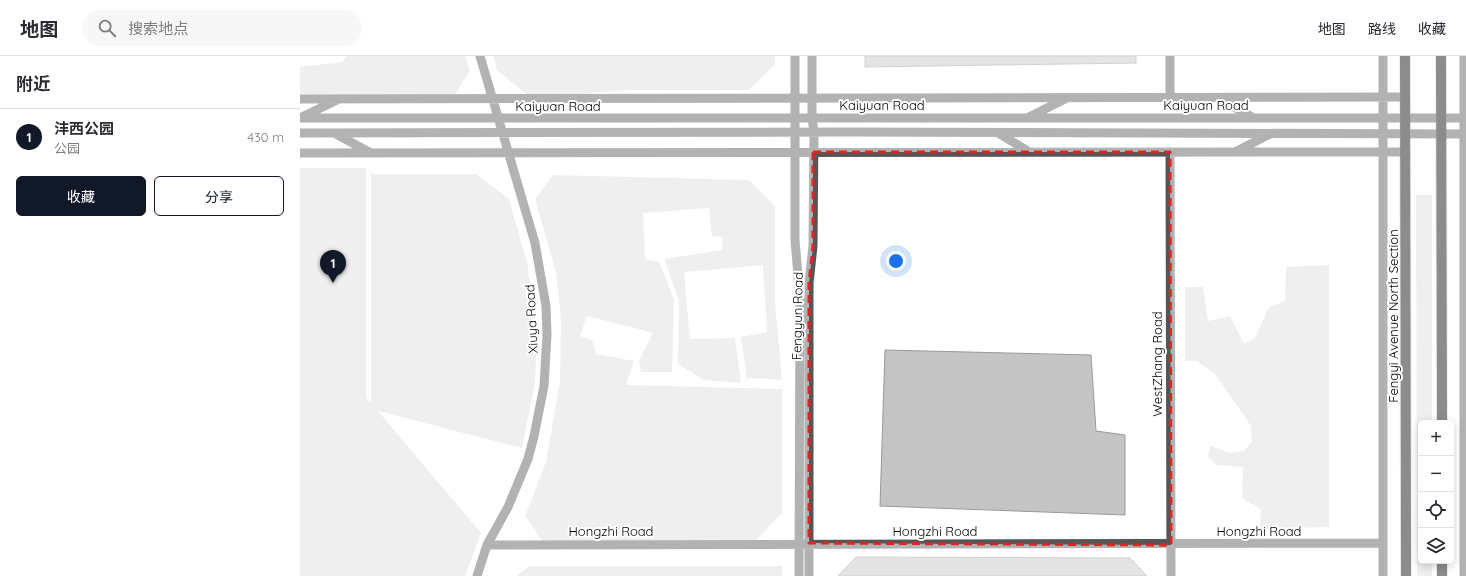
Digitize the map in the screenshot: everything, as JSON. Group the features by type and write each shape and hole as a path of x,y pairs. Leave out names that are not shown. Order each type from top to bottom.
{"main road":[{"name":"Fengyi Avenue North Section","path":"1405,56 1406,576"},
{"path":"1441,56 1442,420"},
{"path":"1442,564 1442,576"}],"street":[{"name":"Xiuya Road","path":"477,576 487,545 508,507 528,459 541,407 546,362 546,306 542,275 535,243 480,56"},
{"name":"Fengyun Road","path":"795,56 795,240 800,299 799,576"},
{"name":"Fengyun Road","path":"809,576 809,283 813,246 814,132 812,118 812,56"},
{"path":"1170,56 1170,98"},
{"name":"Fengyi Avenue North Section","path":"1383,56 1383,576"},
{"path":"1464,56 1464,576"},
{"path":"1027,118 1068,98"},
{"path":"1218,98 1254,118"},
{"name":"Kaiyuan Road","path":"300,99 1405,98"},
{"path":"300,118 340,99"},
{"name":"Kaiyuan Road","path":"300,118 1464,118"},
{"path":"300,133 503,134 814,132 1464,134"},
{"path":"335,133 371,153"},
{"path":"997,133 1030,152"},
{"path":"1236,152 1272,133"},
{"name":"WestZhang Road","path":"1170,152 1171,576"},
{"path":"300,153 1406,152"},
{"name":"Hongzhi Road","path":"487,545 1171,545 1383,543"}],"highlighted area":[{"path":"813,152 1170,152 1171,545 809,543 809,283 813,246"}],"shaded area":[{"path":"347,56 465,56 470,70 453,98 300,94 300,67 342,62"},
{"path":"493,56 775,56 775,64 749,90 628,90 531,98 497,70"},
{"path":"300,168 366,168 366,398 371,403 371,174 476,174 509,199 527,262 537,333 535,383 522,448 378,411 481,533 465,576 300,576"},
{"path":"553,175 749,180 775,206 775,304 782,380 747,378 741,337 767,332 763,265 684,272 690,339 735,338 741,383 704,380 678,364 679,301 664,259 722,250 723,237 712,236 709,208 643,213 645,259 659,262 674,299 672,372 641,372 639,361 653,333 587,316 580,336 593,341 596,354 634,361 626,385 782,389 782,513 755,541 542,541 525,516 546,462 560,381 561,319 556,273 535,199"},
{"path":"1416,195 1432,195 1432,420 1418,420 1418,564 1432,564 1432,576 1417,576"},
{"path":"1329,265 1329,527 1260,529 1261,510 1242,498 1243,467 1217,465 1208,457 1210,445 1229,453 1244,451 1252,442 1251,426 1215,374 1197,361 1185,361 1185,287 1203,287 1208,321 1230,316 1244,344 1255,338 1269,307 1285,301 1286,267"},
{"path":"530,566 782,566 782,576 516,576"}],"building":[{"path":"865,56 1136,56 1136,63 865,67"},
{"path":"885,350 1091,355 1096,431 1125,435 1125,515 880,506"},
{"path":"856,557 1130,558 1147,576 838,576"}],"place":[{"name":"沣西公园","path":"333,283"}]}
